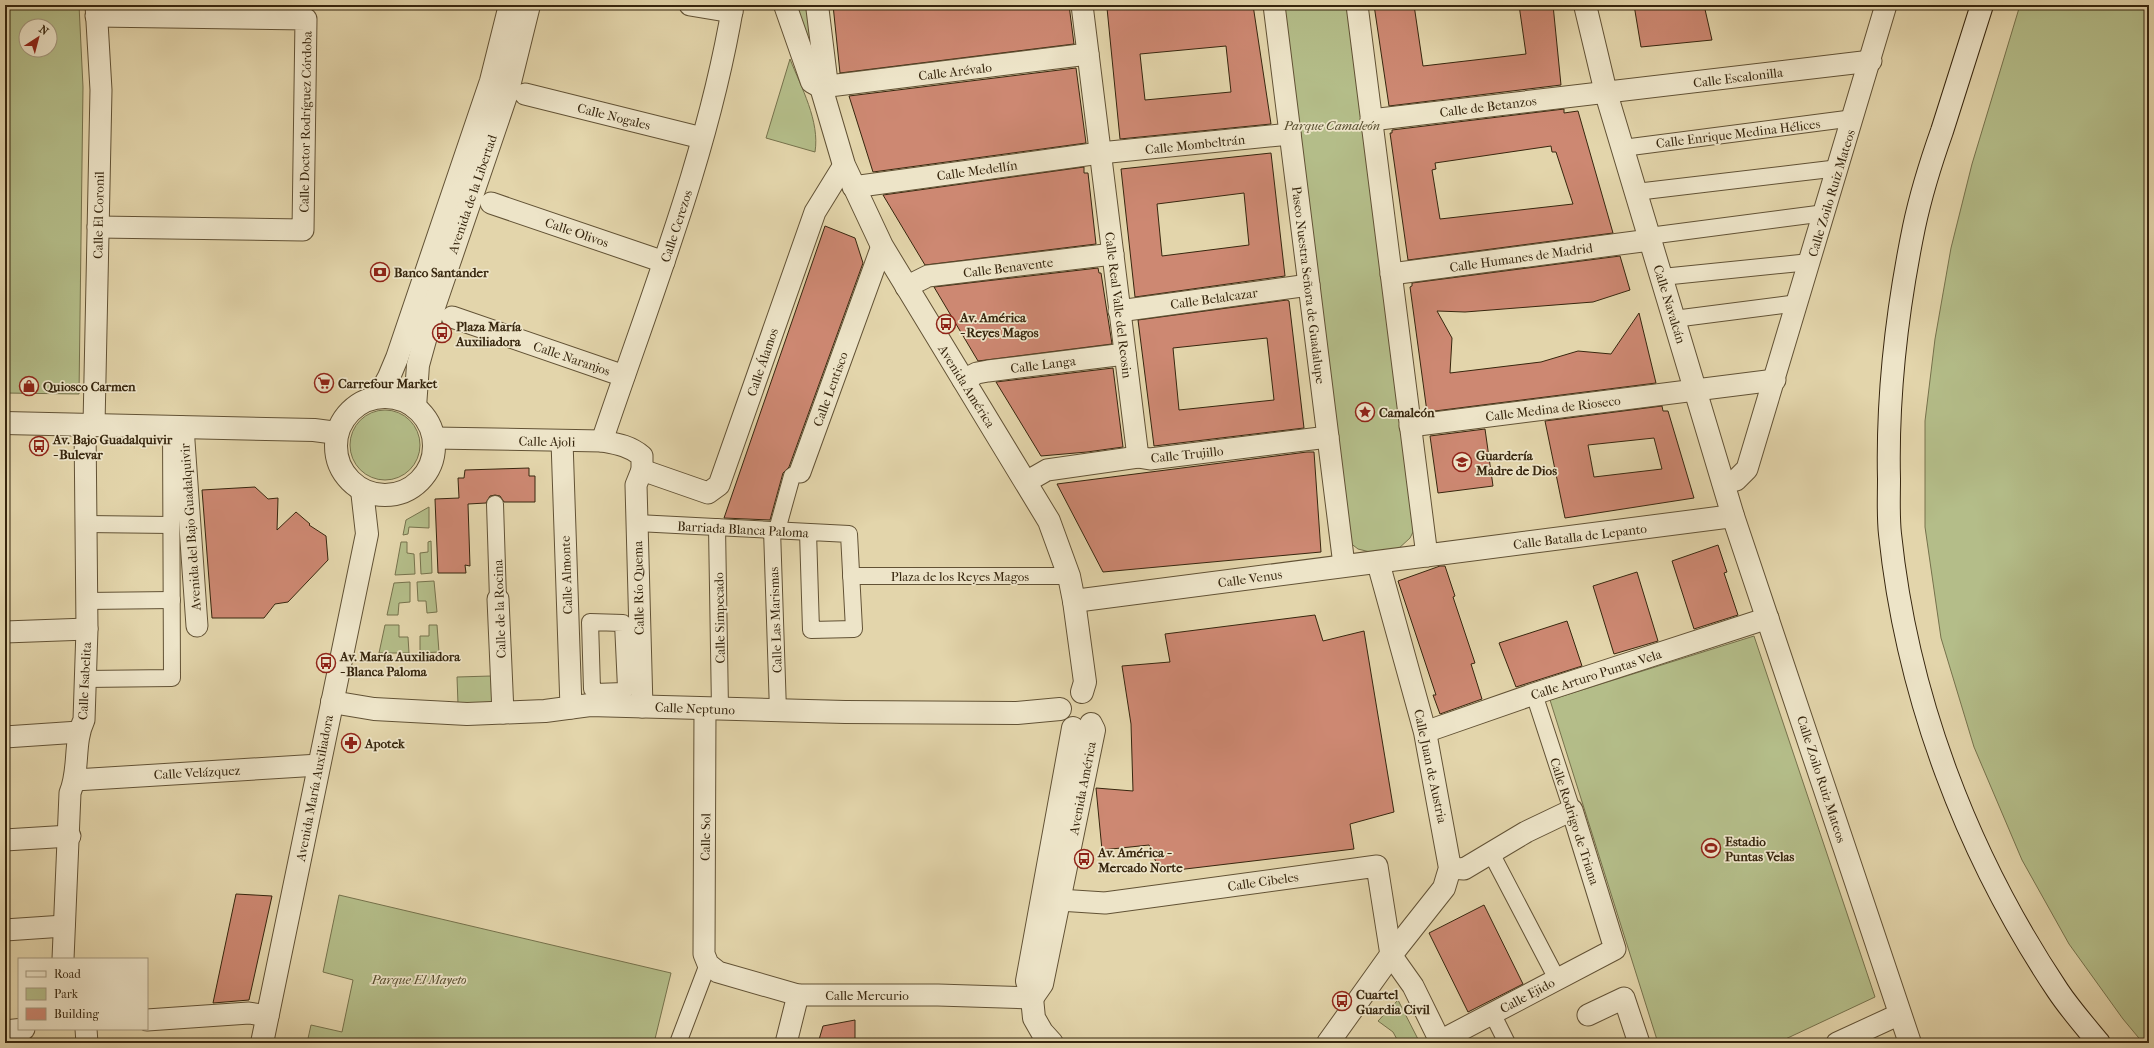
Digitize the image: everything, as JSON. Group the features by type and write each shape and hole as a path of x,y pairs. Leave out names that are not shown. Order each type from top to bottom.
{"street":[{"name":"Avenida de la Libertad","path":"378,397 390,377 397,358 491,81 510,5"},
{"name":"Avenida de la Libertad","path":"415,407 418,365 434,307 508,90 529,5"},
{"path":"690,5 732,9"},
{"name":"Avenida América","path":"785,5 812,82 821,87 844,165 882,246 1049,521 1069,576 1074,601 1085,682 1082,692"},
{"name":"Avenida América","path":"817,5 826,78 821,87"},
{"name":"Calle Real Valle del Reosin","path":"1082,5 1138,457"},
{"name":"Paseo Nuestra Señora de Guadalupe","path":"1274,5 1344,565"},
{"path":"1357,5 1427,556"},
{"name":"Calle Navalcán","path":"1585,5 1606,93 1733,516"},
{"name":"Calle Zoilo Ruiz Mateos","path":"1723,483 1736,480 1747,469 1854,118 1886,5"},
{"path":"1982,5 1932,160 1915,223 1902,292 1893,349 1889,412 1890,533 1913,668 1942,762 1975,844 2013,917 2059,992 2099,1043"},
{"name":"Calle Cerezos","path":"602,441 685,201 720,71 732,9"},
{"name":"Calle El Coronil","path":"89,425 98,227 101,90 96,10"},
{"name":"Calle Doctor Rodríguez Córdoba","path":"96,10 306,19 303,230 98,227"},
{"name":"Calle Arévalo","path":"821,87 1088,54"},
{"name":"Calle Escalonilla","path":"1606,93 1871,61"},
{"name":"Calle de Betanzos","path":"1371,120 1606,93"},
{"name":"Calle Nogales","path":"525,94 702,138"},
{"name":"Calle Enrique Medina Hélices","path":"1623,148 1854,118"},
{"name":"Calle Mombeltrán","path":"1100,153 1290,134"},
{"name":"Calle Medellín","path":"853,187 1100,153"},
{"name":"Calle Álamos","path":"642,470 708,493 719,485 815,212 844,165"},
{"path":"1636,192 1839,168"},
{"name":"Calle Olivos","path":"491,203 664,262"},
{"path":"1650,238 1825,213"},
{"name":"Calle Humanes de Madrid","path":"1391,274 1650,238"},
{"name":"Calle Lentisco","path":"774,530 792,476 800,472 882,246"},
{"name":"Calle Benavente","path":"906,287 928,276 1113,254"},
{"path":"1662,277 1810,262"},
{"name":"Calle Belalcazar","path":"1120,311 1309,285"},
{"path":"1674,319 1798,303"},
{"name":"Calle Naranjos","path":"452,317 624,376"},
{"name":"Calle Langa","path":"963,380 976,373 988,371 1125,354"},
{"path":"1696,390 1775,380"},
{"name":"Calle Medina de Rioseco","path":"1410,426 1696,390"},
{"path":"378,397 391,397 404,400 415,407 431,426 434,438 434,454 430,468 408,490 394,494 378,495 362,490 343,472 338,459 336,446 337,433 343,420 352,409 364,401 378,397"},
{"name":"Avenida del Bajo Guadalquivir","path":"5,423 314,430 337,433"},
{"name":"Calle Isabelita","path":"63,958 70,836 70,793 76,780 78,732 84,720 87,629 86,524 89,425"},
{"path":"85,679 172,678 172,525 177,427"},
{"name":"Avenida del Bajo Guadalquivir","path":"177,427 197,626"},
{"name":"Calle Trujillo","path":"1026,482 1046,470 1138,457 1150,459 1328,437"},
{"name":"Calle Ajoli","path":"434,438 602,441 620,444 633,449 642,456 642,470"},
{"name":"Calle Almonte","path":"562,441 571,708"},
{"name":"Calle Río Quema","path":"642,470 636,485 642,706"},
{"name":"Avenida María Auxiliadora","path":"262,1043 367,534 362,490"},
{"name":"Avenida María Auxiliadora","path":"367,534 394,494"},
{"name":"Calle de la Rocina","path":"495,504 503,713"},
{"name":"Calle Zoilo Ruiz Mateos","path":"1733,516 1910,1043"},
{"name":"Calle Batalla de Lepanto","path":"1427,556 1733,516"},
{"name":"Barriada Blanca Paloma","path":"637,523 849,534 851,576"},
{"path":"86,524 172,525"},
{"name":"Calle Simpecado","path":"713,709 717,527"},
{"name":"Calle Las Marismas","path":"774,530 778,711"},
{"path":"808,532 811,630 854,629 851,576"},
{"name":"Calle Venus","path":"1074,601 1344,565 1427,556"},
{"name":"Calle Juan de Austria","path":"1328,1043 1391,955 1444,888 1450,868 1425,732 1378,562"},
{"name":"Plaza de los Reyes Magos","path":"851,576 1069,576"},
{"path":"86,601 172,600"},
{"name":"Calle Arturo Puntas Vela","path":"1425,732 1534,694 1768,618"},
{"path":"5,632 87,629"},
{"path":"1082,692 1092,698 1097,708 1094,719 1082,726 1063,721 1060,709 1065,698 1070,694 1082,692"},
{"name":"Calle Rodrigo de Triana","path":"1534,694 1615,949"},
{"name":"Calle Neptuno","path":"332,702 374,709 467,714 503,713 571,708 590,705 778,711 1017,713 1060,709"},
{"name":"Calle Sol","path":"708,964 704,954 713,709"},
{"name":"Avenida América","path":"1032,998 1042,984 1051,899 1094,730 1082,726"},
{"path":"5,736 78,732"},
{"name":"Calle Velázquez","path":"76,780 319,765"},
{"path":"1450,868 1464,869 1526,832 1572,810"},
{"path":"5,840 70,836"},
{"path":"1491,853 1557,979"},
{"name":"Calle Cibeles","path":"1051,899 1105,903 1377,866 1391,955"},
{"path":"5,930 64,926"},
{"name":"Calle Ejido","path":"1440,1042 1615,949"},
{"path":"1391,955 1413,986 1440,1042"},
{"path":"678,1043 708,964"},
{"name":"Calle Mercurio","path":"708,964 718,972 798,995 938,995 1032,998"},
{"path":"786,1043 798,995"},
{"path":"1032,998 1034,1018 1042,1032 1052,1043"},
{"path":"1588,1015 1624,998 1638,1043"},
{"path":"148,1020 249,1012 268,1016"},
{"path":"1492,1014 1507,1043"},
{"path":"1841,1042 1900,1014"},
{"path":"5,1031 18,1030"},
{"path":"86,1030 87,1043"}],"green space":[{"path":"5,5 79,5 83,87 79,394 5,393"},
{"path":"791,5 810,5 820,74"},
{"name":"Parque Camaleón","path":"1281,5 1353,5 1416,526 1410,538 1397,550 1370,552 1358,549 1349,542"},
{"path":"2020,5 2149,5 2149,1043 2143,1043 2123,1019 2069,944 2022,860 1974,747 1941,638 1925,527 1925,421 1935,339 1951,248 1972,164"},
{"path":"790,59 812,116 816,140 815,152 766,138"},
{"path":"385,410 404,416 414,426 420,445 414,464 404,474 385,480 366,474 356,464 350,445 356,426 366,416"},
{"path":"429,507 429,528 409,527 408,534 403,535 406,520"},
{"path":"431,541 432,573 421,574 420,553 428,552 428,542"},
{"path":"401,542 407,542 407,553 414,554 415,574 395,575"},
{"path":"434,581 437,612 427,613 426,601 418,601 417,582"},
{"path":"410,582 410,602 399,603 398,615 387,615 394,583"},
{"path":"385,625 399,625 399,637 408,637 409,653 379,653"},
{"path":"429,625 437,625 439,652 420,653 420,636 429,636"},
{"name":"Estadio Puntas Velas","path":"1754,636 1875,997 1777,1043 1658,1043 1550,700"},
{"path":"491,676 492,702 458,704 457,677"},
{"name":"Parque El Mayeto","path":"339,895 671,973 654,1043 307,1043 311,1025 342,1032 353,980 323,972"},
{"path":"1398,1000 1420,1043 1399,1043 1393,1032 1378,1021"}],"building":[{"path":"833,5 1069,5 1074,44 840,73"},
{"path":"1133,5 1253,5 1271,124 1120,139 1107,8","holes":["1226,46 1231,92 1145,100 1140,54"]},
{"path":"1374,5 1414,5 1423,66 1526,54 1519,5 1553,5 1561,85 1389,106"},
{"path":"1634,5 1704,5 1712,40 1641,47"},
{"path":"1076,68 1086,143 873,172 849,96"},
{"path":"1564,109 1564,113 1578,111 1613,233 1408,260 1390,133 1392,133 1392,130","holes":["1551,146 1552,152 1556,152 1573,204 1440,219 1432,170 1436,169 1435,163"]},
{"path":"1271,153 1285,276 1135,297 1121,169","holes":["1244,193 1249,245 1162,256 1157,204"]},
{"path":"1084,167 1084,173 1088,173 1096,244 925,265 883,195"},
{"path":"825,226 855,238 863,263 789,467 783,473 770,520 724,518"},
{"path":"1620,256 1630,290 1593,302 1465,312 1437,311 1452,338 1450,373 1541,362 1578,351 1611,354 1639,313 1656,383 1427,412 1410,287 1412,286 1412,283"},
{"path":"1098,268 1099,273 1101,273 1112,344 978,361 934,287"},
{"path":"1287,300 1289,301 1304,428 1154,446 1138,320","holes":["1267,338 1274,400 1179,410 1173,348"]},
{"path":"1113,368 1123,447 1087,452 1041,456 996,382"},
{"path":"1662,406 1663,411 1668,411 1694,498 1565,518 1545,421","holes":["1654,438 1662,469 1594,477 1588,445"]},
{"name":"Guardería Madre de Dios","path":"1485,429 1493,486 1438,493 1430,436"},
{"path":"1314,452 1321,552 1103,572 1057,484"},
{"path":"529,468 529,476 535,476 535,502 504,502 500,496 495,495 490,496 486,503 468,504 470,566 465,565 466,573 438,573 435,499 459,498 458,478 464,478 465,470"},
{"path":"255,487 268,499 278,498 277,530 296,512 310,524 309,525 326,536 328,560 288,602 275,604 264,618 212,618 202,490"},
{"path":"1718,545 1727,572 1724,573 1738,615 1694,629 1672,561"},
{"path":"1440,566 1445,566 1455,596 1453,597 1475,663 1471,664 1482,699 1440,714 1433,695 1436,695 1398,581"},
{"path":"1637,572 1658,641 1614,654 1593,586"},
{"path":"1315,615 1323,641 1364,631 1394,812 1350,824 1354,849 1160,872 1149,845 1102,850 1096,788 1133,791 1131,724 1122,666 1170,662 1165,634"},
{"path":"1567,621 1582,666 1516,687 1499,643"},
{"path":"236,894 272,896 249,1000 213,1003"},
{"path":"1484,905 1523,984 1468,1012 1429,933"},
{"path":"855,1020 855,1043 818,1043 823,1026"}],"place":[{"name":"Banco Santander","path":"380,272"},
{"name":"Av. América - Reyes Magos","path":"946,324"},
{"name":"Plaza María Auxiliadora","path":"442,333"},
{"name":"Carrefour Market","path":"324,383"},
{"name":"Quiosco Carmen","path":"29,386"},
{"name":"Camaleón","path":"1365,412"},
{"name":"Av. Bajo Guadalquivir - Bulevar","path":"39,446"},
{"name":"Guardería Madre de Dios","path":"1462,462"},
{"name":"Av. María Auxiliadora - Blanca Paloma","path":"326,663"},
{"name":"Apotek","path":"351,743"},
{"name":"Estadio Puntas Velas","path":"1711,848"},
{"name":"Av. América - Mercado Norte","path":"1084,859"},
{"name":"Cuartel Guardia Civil","path":"1342,1001"}]}
